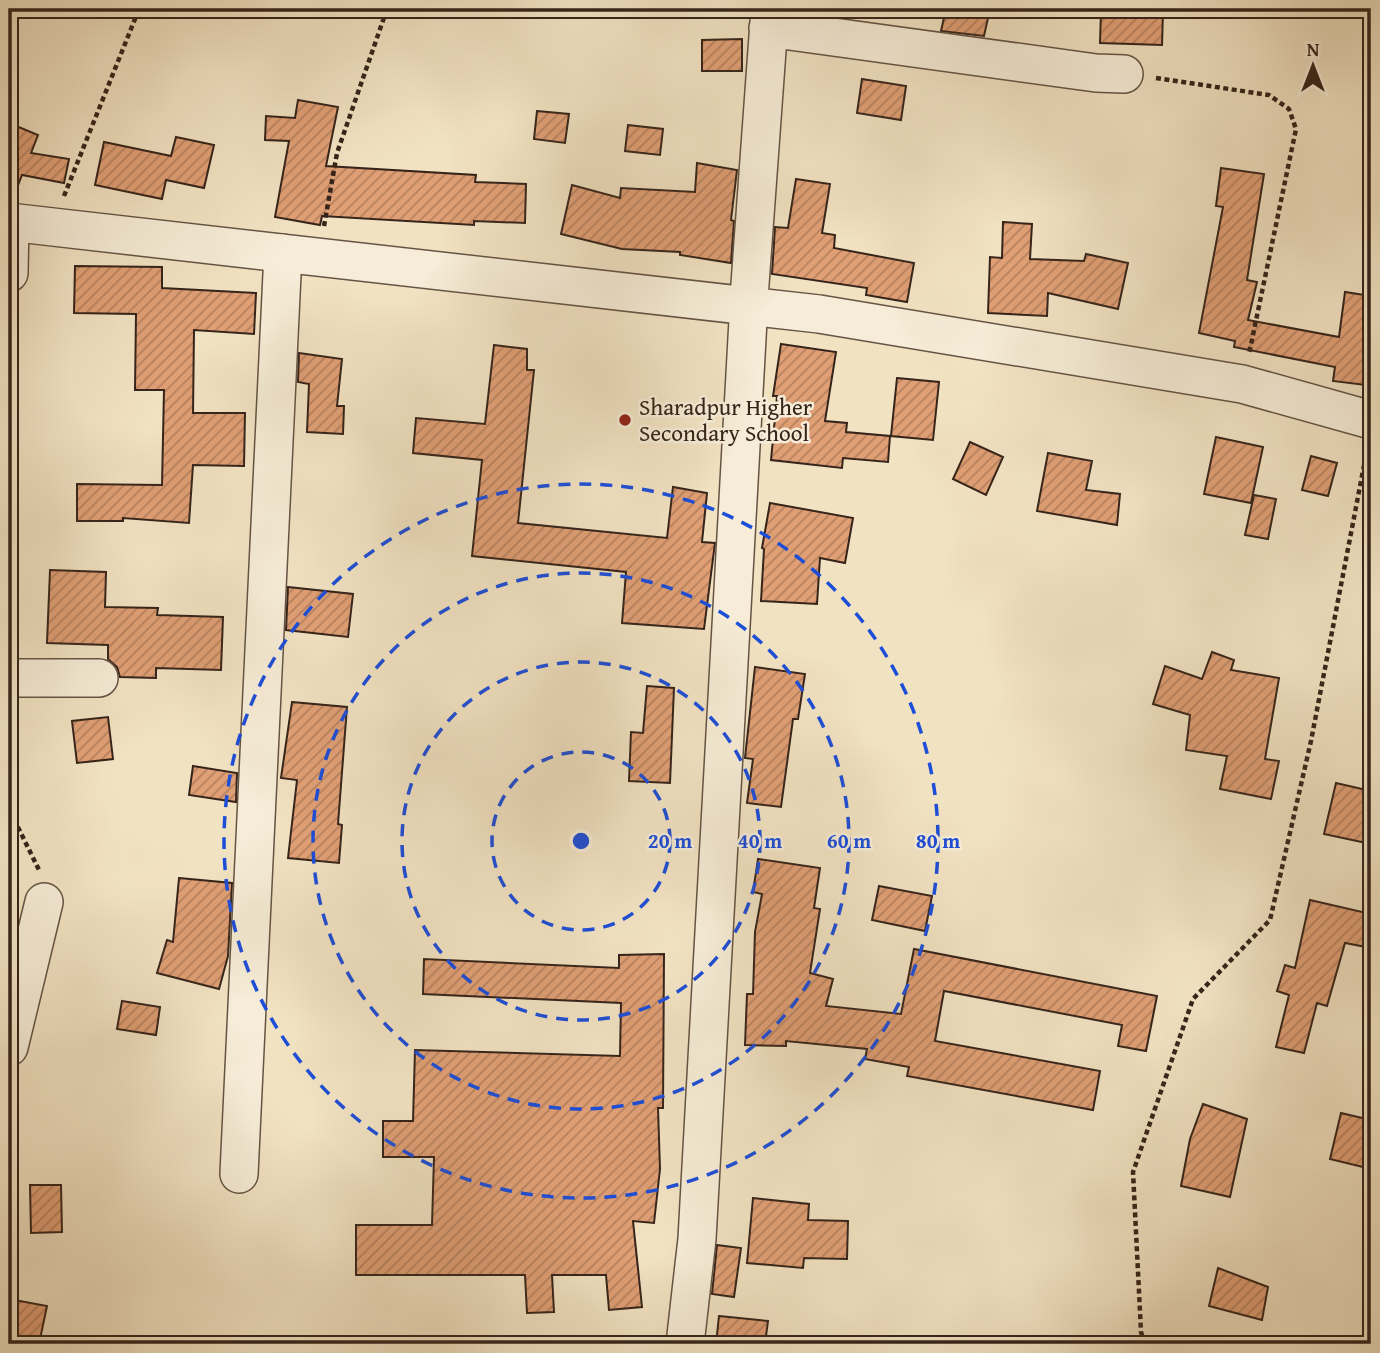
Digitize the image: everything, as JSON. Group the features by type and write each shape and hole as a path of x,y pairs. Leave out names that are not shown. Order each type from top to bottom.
{"street":[{"path":"685,1344 698,1225 750,304 769,18 1031,64 1124,74"},
{"path":"9,273 9,222 750,304 1242,384 1370,433"},
{"path":"239,1174 301,255"},
{"path":"9,678 99,678"},
{"path":"9,1047 44,902"}],"path":[{"path":"54,227 67,186 139,9"},
{"path":"301,255 387,9"},
{"path":"1124,74 1269,95 1289,109 1296,129 1242,384"},
{"path":"1145,1344 1140,1332 1133,1171 1193,999 1270,920 1311,741 1370,433"},
{"path":"9,760 14,819 39,869 44,902"}],"building":[{"path":"946,9 990,9 984,36 941,31"},
{"path":"1101,11 1163,12 1162,45 1100,43"},
{"path":"742,39 742,71 702,71 702,40"},
{"path":"862,79 906,86 901,120 857,113"},
{"path":"298,100 338,107 326,166 476,175 475,182 526,184 525,223 474,221 474,225 322,216 320,225 275,217 289,141 265,140 266,116 295,118"},
{"path":"537,111 569,114 565,143 534,139"},
{"path":"9,123 38,135 31,153 69,159 64,183 22,175 12,201 9,201"},
{"path":"628,125 663,129 660,155 625,151"},
{"path":"176,137 214,145 204,188 166,180 162,199 95,185 104,142 171,156"},
{"path":"697,163 737,170 731,220 734,221 731,263 680,255 680,252 622,249 561,234 572,185 620,198 621,188 695,192"},
{"path":"1221,168 1264,174 1247,280 1257,282 1248,320 1339,337 1345,292 1371,296 1371,340 1365,385 1333,381 1335,367 1234,347 1235,341 1199,333 1223,207 1216,206"},
{"path":"796,179 830,184 822,233 835,235 834,248 914,263 907,302 866,295 867,288 772,274 775,227 788,228"},
{"path":"1003,222 1032,224 1030,259 1084,261 1086,254 1128,263 1118,309 1048,293 1047,316 988,313 990,257 1002,258"},
{"path":"75,266 162,267 162,288 256,293 254,334 194,330 193,413 245,413 244,466 193,465 189,523 123,518 123,521 77,521 77,484 162,485 164,390 135,390 136,314 74,313"},
{"path":"781,344 836,352 825,421 847,423 846,432 890,436 888,462 843,458 842,468 771,460 777,396 773,396"},
{"path":"494,345 527,349 527,370 534,370 518,523 667,538 673,487 707,493 702,542 715,543 704,629 622,623 626,572 472,556 482,460 413,453 416,418 485,424"},
{"path":"299,353 342,359 337,406 344,406 343,434 307,432 309,384 298,382"},
{"path":"897,378 939,382 933,440 891,436"},
{"path":"1216,437 1263,447 1251,503 1204,494"},
{"path":"970,442 1003,457 986,495 953,479"},
{"path":"1048,453 1092,461 1086,490 1120,494 1117,525 1037,511"},
{"path":"1311,456 1337,463 1328,496 1302,490"},
{"path":"1254,495 1276,499 1268,539 1245,535"},
{"path":"770,503 853,518 845,563 820,558 817,604 761,601 762,548"},
{"path":"50,570 106,572 105,607 158,608 157,615 223,617 221,670 156,668 156,678 120,677 117,667 108,659 108,645 47,643"},
{"path":"288,587 353,594 348,637 286,630"},
{"path":"1212,652 1234,660 1231,670 1279,678 1265,759 1279,761 1271,799 1220,789 1227,756 1186,750 1190,715 1153,704 1165,666 1202,679"},
{"path":"755,667 805,674 798,719 793,719 781,807 747,803 753,759 745,758"},
{"path":"647,686 674,688 670,783 629,781 631,732 643,733"},
{"path":"292,702 347,707 338,824 342,825 339,863 288,858 297,780 281,778"},
{"path":"108,717 113,759 77,763 72,721"},
{"path":"193,766 237,773 236,802 189,795"},
{"path":"1336,783 1371,791 1371,844 1324,834"},
{"path":"758,859 820,868 814,908 820,909 810,973 833,979 826,1006 901,1014 914,949 1157,996 1146,1051 1118,1046 1122,1025 944,991 935,1041 1100,1071 1093,1110 907,1076 909,1067 865,1059 867,1049 786,1041 786,1046 745,1045 747,994 753,994 755,932 762,894 753,892"},
{"path":"179,878 232,883 228,956 219,989 157,973 167,940 173,942"},
{"path":"879,886 932,896 925,931 872,920"},
{"path":"1310,900 1371,914 1371,948 1345,943 1327,1006 1317,1003 1304,1053 1276,1047 1289,995 1277,991 1285,965 1295,968"},
{"path":"664,954 663,1108 658,1108 660,1169 654,1223 633,1221 642,1307 609,1310 606,1275 552,1275 554,1312 527,1313 525,1275 356,1275 356,1225 432,1225 434,1157 383,1157 383,1121 413,1121 415,1050 620,1056 621,1003 423,994 424,959 619,968 619,955"},
{"path":"122,1001 160,1007 156,1035 117,1029"},
{"path":"1203,1104 1247,1119 1230,1197 1181,1186 1190,1139"},
{"path":"1341,1113 1371,1120 1371,1169 1330,1159"},
{"path":"30,1185 61,1185 62,1232 31,1233"},
{"path":"753,1198 809,1204 808,1220 848,1221 847,1259 804,1258 803,1268 747,1263"},
{"path":"717,1245 741,1248 734,1297 712,1294"},
{"path":"1218,1268 1268,1287 1262,1320 1209,1306"},
{"path":"9,1299 47,1306 39,1344 9,1344"},
{"path":"719,1316 768,1321 765,1344 716,1344"}],"place":[{"name":"Sharadpur Higher Secondary School","path":"625,420"}]}
